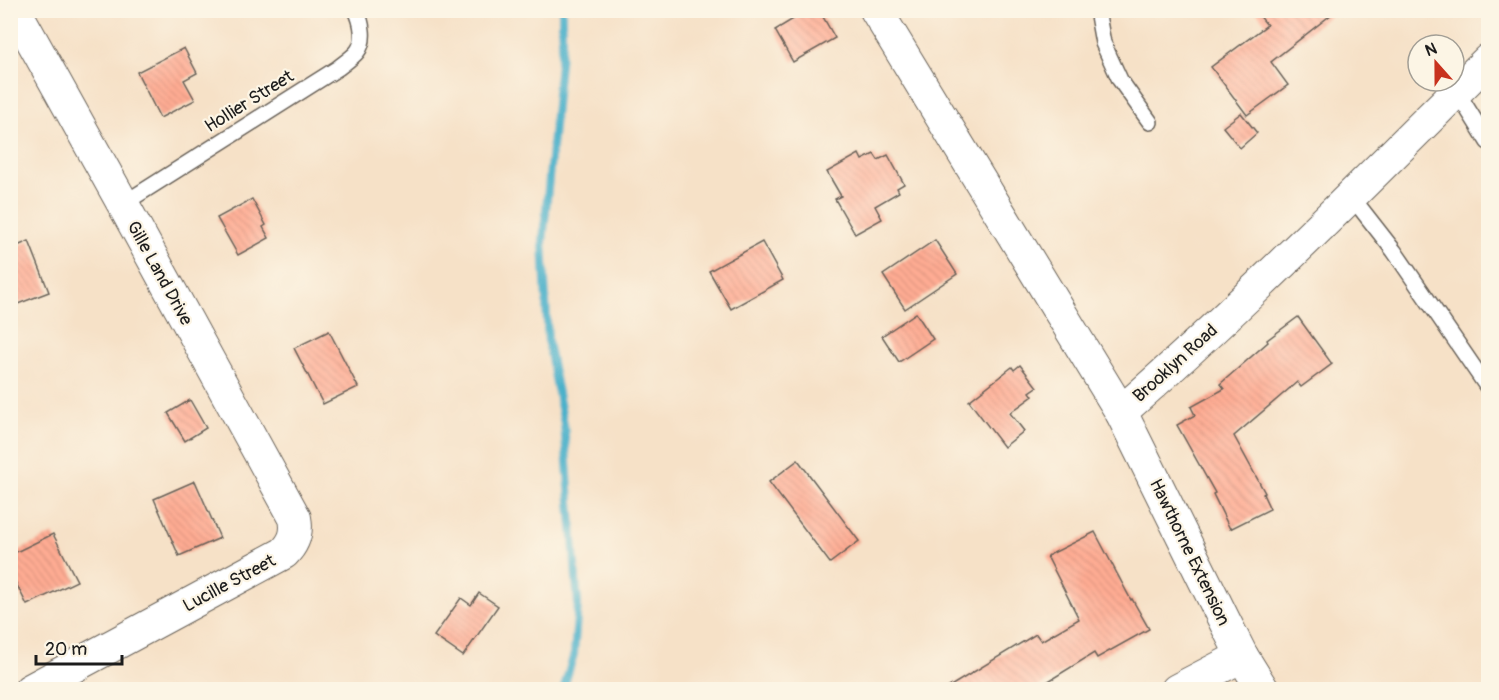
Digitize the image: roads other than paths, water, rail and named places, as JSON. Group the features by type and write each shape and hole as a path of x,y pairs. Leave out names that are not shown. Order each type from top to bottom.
{"street":[{"name":"Gille Land Drive","path":"15,10 295,518 297,527 295,538"},
{"name":"Brooklyn Road","path":"876,10 1121,411 1170,369 1456,93"},
{"name":"Brooklyn Road","path":"1466,83 1488,60"},
{"name":"Hawthorne Extension","path":"1121,411 1242,656 1263,690"},
{"name":"Lucille Street","path":"30,690 284,553 295,538"},
{"path":"1178,690 1242,656"}],"lane":[{"name":"Hollier Street","path":"123,204 338,68 358,51 363,35 356,10"},
{"path":"1097,10 1103,43 1120,80 1150,122"},
{"path":"1458,93 1488,142"},
{"path":"1351,196 1394,251 1488,388"}],"waterway":[{"path":"562,10 562,42 543,241 548,342 564,424 578,604 574,654 563,690"}]}
